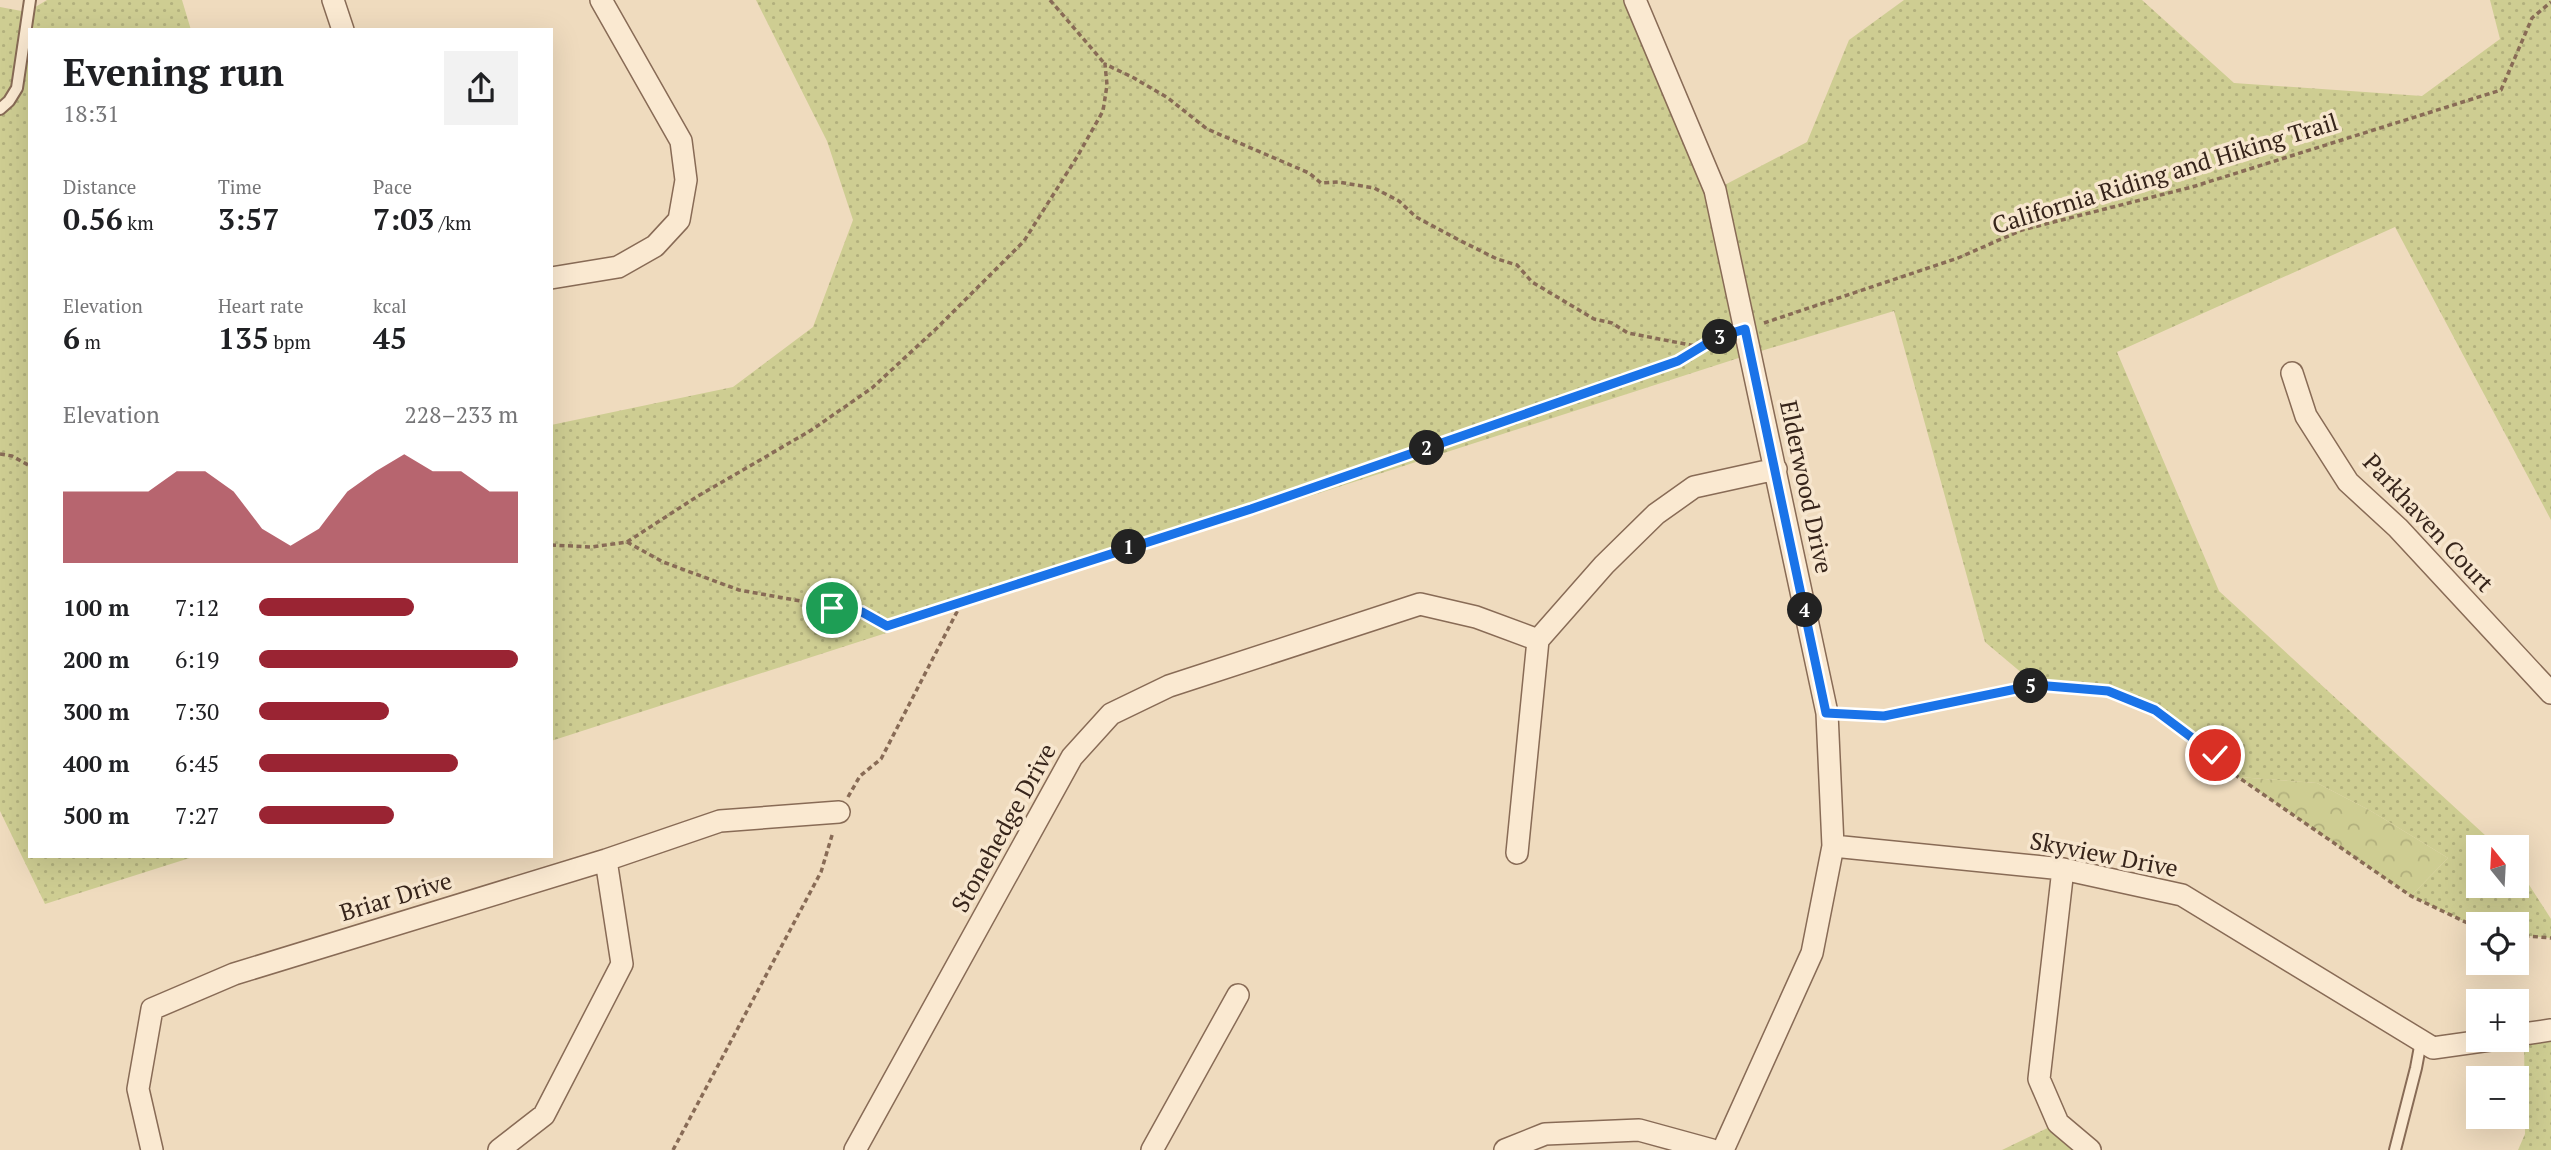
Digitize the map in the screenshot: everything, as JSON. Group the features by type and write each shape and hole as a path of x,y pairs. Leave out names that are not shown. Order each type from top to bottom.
{"street":[{"path":"333,0 342,28"},
{"path":"553,278 618,267 655,246 679,220 687,180 681,141 601,0"},
{"name":"Elderwood Drive","path":"1635,0 1715,190 1826,713 1833,846 1812,953 1723,1150"},
{"name":"Parkhaven Court","path":"2292,373 2306,416 2348,482 2398,527 2551,693"},
{"path":"1517,853 1538,640 1604,565 1656,514 1694,487 1776,469"},
{"name":"Stonehedge Drive","path":"855,1150 1072,757 1111,714 1169,686 1420,604 1476,617 1538,640"},
{"name":"Briar Drive","path":"152,1150 138,1089 152,1009 234,974 606,860 720,821 839,812"},
{"name":"Skyview Drive","path":"1833,846 2063,869 2182,895 2433,1048 2466,1043"},
{"path":"499,1150 544,1115 622,964 606,860"},
{"path":"2063,869 2039,1079 2058,1123 2090,1150"},
{"path":"1152,1150 1238,995"},
{"path":"2529,1033 2551,1030"},
{"path":"1505,1150 1545,1134 1639,1130 1712,1150"}],"lane":[{"path":"0,109 17,88 30,0"},
{"path":"2395,1150 2421,1041"}],"path":[{"path":"1050,0 1105,64 1168,98 1206,129 1309,173 1321,183 1338,182 1374,188 1391,196 1426,223 1497,259 1517,265 1532,282 1594,318 1612,323 1628,333 1701,347"},
{"name":"California Riding and Hiking Trail","path":"627,542 663,562 738,590 862,612 887,626 1383,464 1678,361 1716,338 1893,282 2022,230 2192,187 2501,90 2532,18 2551,2"},
{"path":"553,545 592,547 627,542 698,496 810,430 872,388 1024,241 1103,111 1107,85 1105,64"},
{"path":"0,454 12,456 28,465"},
{"path":"673,1150 821,872 839,812 860,776 881,758 961,604"},
{"path":"1826,713 1884,716 2036,685 2108,691 2155,710 2215,755 2238,777 2411,896 2466,922"},
{"path":"2529,936 2551,938"}],"green space":[{"path":"47,0 182,0 190,28 28,28 28,858 190,858 45,904 0,811 0,7 27,12"},
{"path":"756,0 1635,0 1715,190 1807,142 1849,40 1904,0 2142,0 2234,83 2422,96 2500,39 2490,0 2551,0 2551,520 2395,227 2117,352 2219,591 2485,835 2466,835 2466,898 2529,898 2529,885 2551,919 2551,938 2529,936 2529,912 2466,912 2466,922 2411,896 2448,858 2371,811 2317,783 2238,777 2215,755 2155,710 2108,691 2036,685 1985,642 1894,311 1751,354 553,740 553,425 733,387 813,327 853,220 827,141"},
{"path":"2238,777 2317,783 2371,811 2448,858 2411,896"},
{"path":"2551,1030 2551,1150 2518,1150 2525,1129 2529,1129 2529,1066 2524,1066 2524,1052 2529,1052 2529,1033"},
{"path":"2058,1123 2090,1150 2002,1150"}],"route":[{"path":"832,608 862,612 887,626 961,604 1088,560 1251,509 1678,361 1716,338 1745,329 1826,713 1884,716 2036,685 2108,691 2155,710 2215,755"}]}
